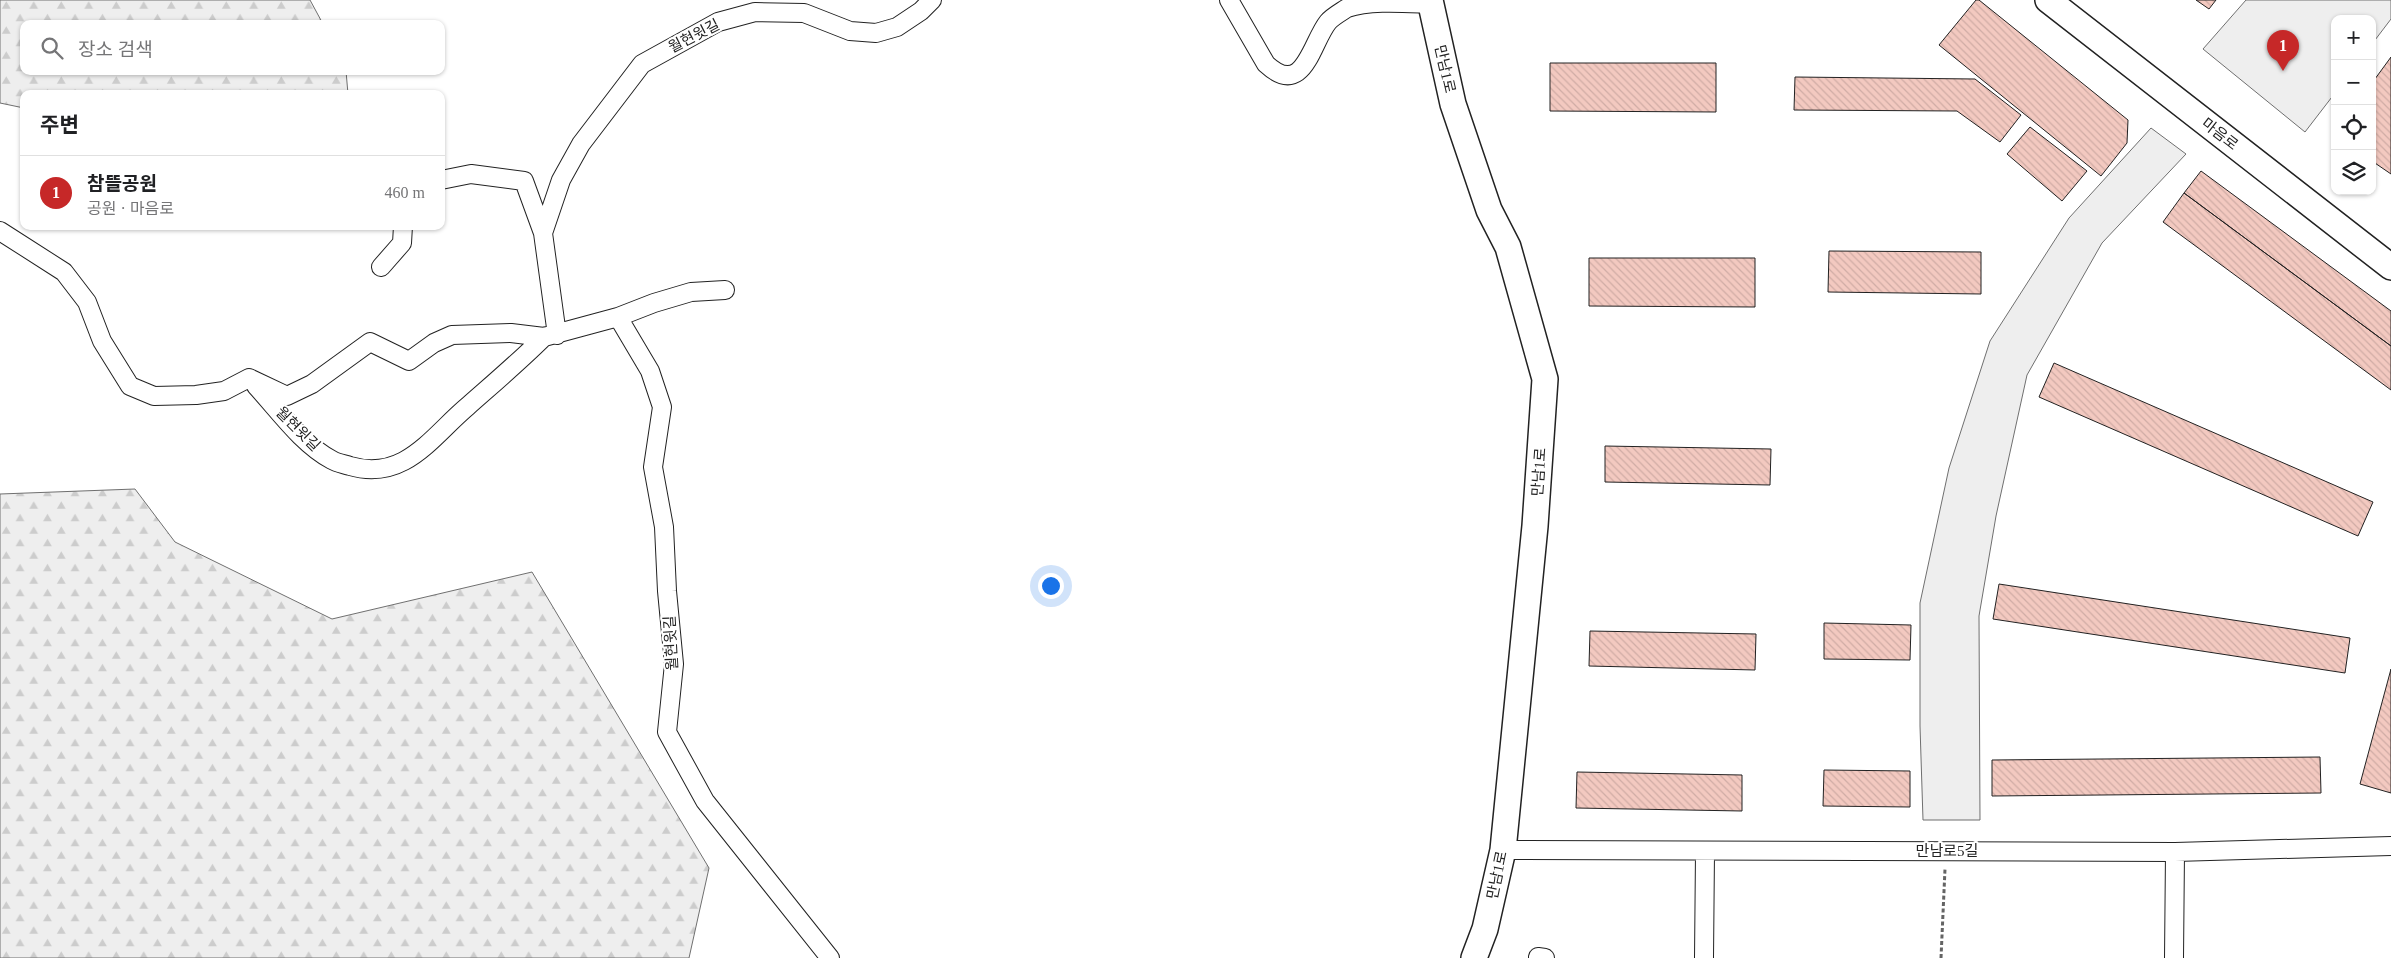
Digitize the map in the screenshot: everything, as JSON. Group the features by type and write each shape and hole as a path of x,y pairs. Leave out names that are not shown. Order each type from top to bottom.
{"street":[{"name":"월현윗길","path":"543,233 561,180 580,144 642,64 678,42 718,22 755,12 804,13 850,31 876,32 897,27 921,11 932,0"},
{"path":"1229,0 1266,64 1274,71 1287,76 1297,73 1311,56 1329,21 1349,7 1368,2 1430,2"},
{"name":"마음로","path":"2048,0 2391,267"},
{"name":"만남1로","path":"1430,2 1453,104 1489,210 1508,247 1545,379 1535,526 1503,850 1485,929 1474,958"},
{"name":"월현윗길","path":"445,179 471,174 524,182 543,233 551,336"},
{"path":"381,267 402,242 403,230"},
{"path":"0,231 64,272 87,302 102,341 130,386 154,396 196,395 224,391 249,378"},
{"name":"월현윗길","path":"249,378 286,396 312,384 370,342 409,361 434,343 452,335 511,333 551,336 618,318 654,302 691,292 725,290"},
{"name":"월현윗길","path":"618,318 650,371 662,407 653,468 664,527 667,591 674,664 667,732 705,801 830,958"},
{"name":"월현윗길","path":"249,378 311,445 333,461 360,469 382,470 399,464 428,446 466,407 551,336"},
{"name":"만남로5길","path":"1503,850 2174,852 2391,846"},
{"path":"1704,958 1706,852"},
{"path":"2174,852 2174,958"}],"path":[{"path":"1941,958 1946,851"}],"green space":[{"path":"0,0 310,0 321,20 20,20 20,75 346,75 348,90 20,90 20,107 0,103"},
{"path":"2246,0 2391,0 2391,19 2376,39 2376,15 2331,15 2331,98 2305,132 2203,49"},
{"path":"2151,128 2186,154 2102,243 2027,375 1996,516 1979,616 1980,820 1923,820 1920,726 1920,603 1949,468 1990,341 2069,218"},
{"path":"135,489 175,542 332,619 532,572 709,868 689,958 0,958 0,494"}],"building":[{"path":"1976,0 1979,0 2128,120 2127,143 2101,176 1939,45"},
{"path":"2196,0 2216,0 2209,9"},
{"path":"2391,57 2391,174 2376,164 2376,78"},
{"path":"1550,63 1716,63 1716,112 1550,111"},
{"path":"1795,77 1975,79 2021,115 2000,142 1957,111 1794,110"},
{"path":"2030,127 2087,171 2062,201 2007,154"},
{"path":"2201,171 2391,311 2391,346 2184,193"},
{"path":"2184,193 2391,346 2391,390 2163,222"},
{"path":"1829,251 1981,252 1981,294 1828,292"},
{"path":"1589,258 1755,258 1755,307 1589,306"},
{"path":"2054,363 2373,502 2358,536 2039,397"},
{"path":"1605,446 1771,449 1770,485 1605,482"},
{"path":"1999,584 2350,638 2345,673 1993,619"},
{"path":"1824,623 1911,625 1910,660 1824,659"},
{"path":"1590,631 1756,634 1755,670 1589,666"},
{"path":"2391,669 2391,793 2360,784"},
{"path":"2320,757 2321,793 1992,796 1992,760"},
{"path":"1824,770 1910,771 1910,807 1823,806"},
{"path":"1577,772 1742,775 1742,811 1576,808"}],"place":[{"name":"참뜰공원","path":"2283,71"}]}
